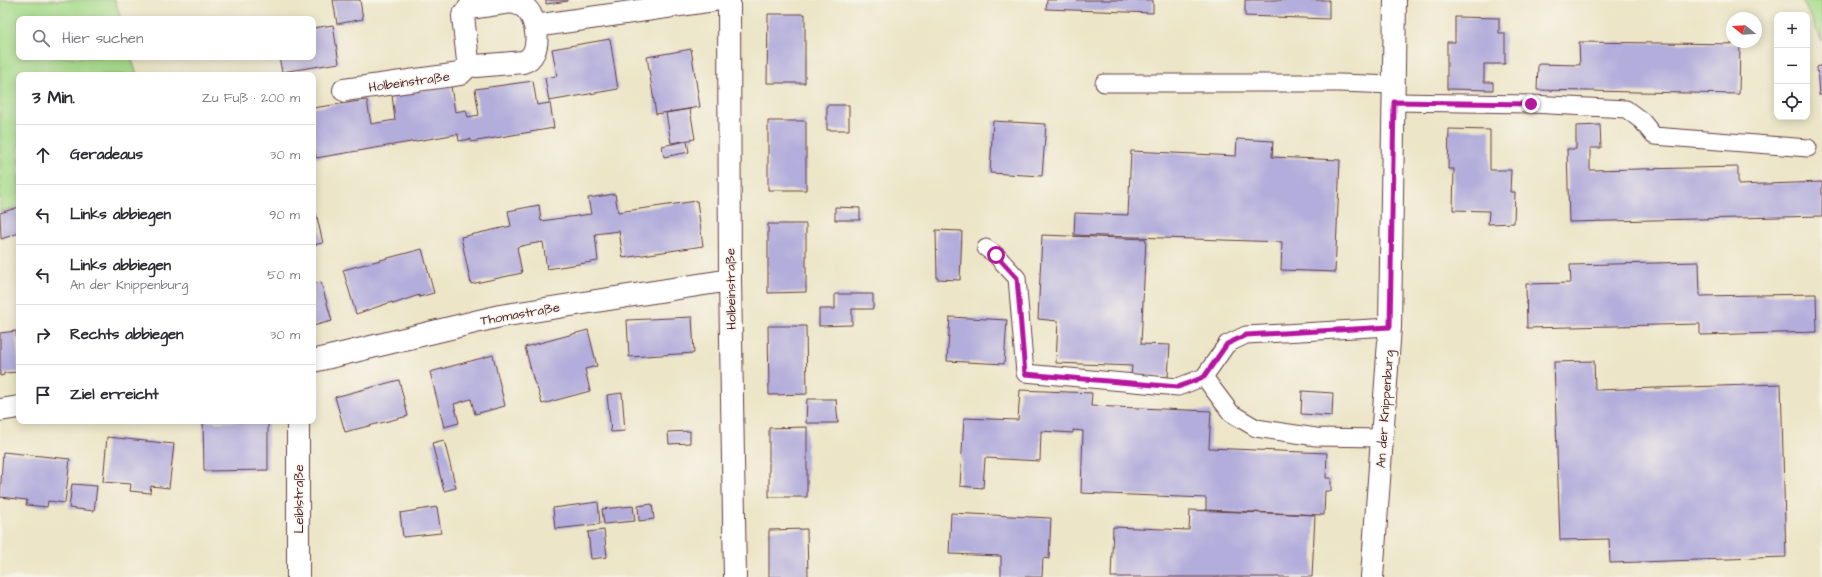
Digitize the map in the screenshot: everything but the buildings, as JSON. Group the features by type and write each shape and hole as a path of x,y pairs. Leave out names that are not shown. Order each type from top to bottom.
{"street":[{"path":"535,26 714,0"},
{"name":"Holbeinstraße","path":"728,0 730,280 735,577"},
{"name":"An der Knippenburg","path":"1372,577 1390,327 1395,0"},
{"path":"511,2 523,6 529,13 535,26 537,44 528,61 476,66 468,61 464,16 469,8 511,2"},
{"name":"Holbeinstraße","path":"344,90 460,74 471,63"},
{"name":"Thomastraße","path":"316,360 500,316 730,280"},
{"path":"0,410 16,407"},
{"name":"Leiblstraße","path":"298,424 298,577"}],"lane":[{"path":"1104,83 1339,83 1394,94 1626,109 1642,121 1654,136 1808,148"},
{"path":"986,248 996,255 1017,278 1025,374 1178,387 1204,377 1227,344 1246,335 1390,327"},
{"path":"1204,377 1231,413 1256,428 1316,437 1382,438"}],"green space":[{"path":"0,0 115,0 120,16 16,16 16,60 132,60 136,72 16,72 16,207 0,212"},
{"path":"1802,0 1822,0 1822,41 1810,16 1810,12 1808,12"}],"route":[{"path":"996,255 1017,278 1025,374 1178,387 1204,377 1227,344 1246,335 1390,327 1394,102 1531,104"}]}
